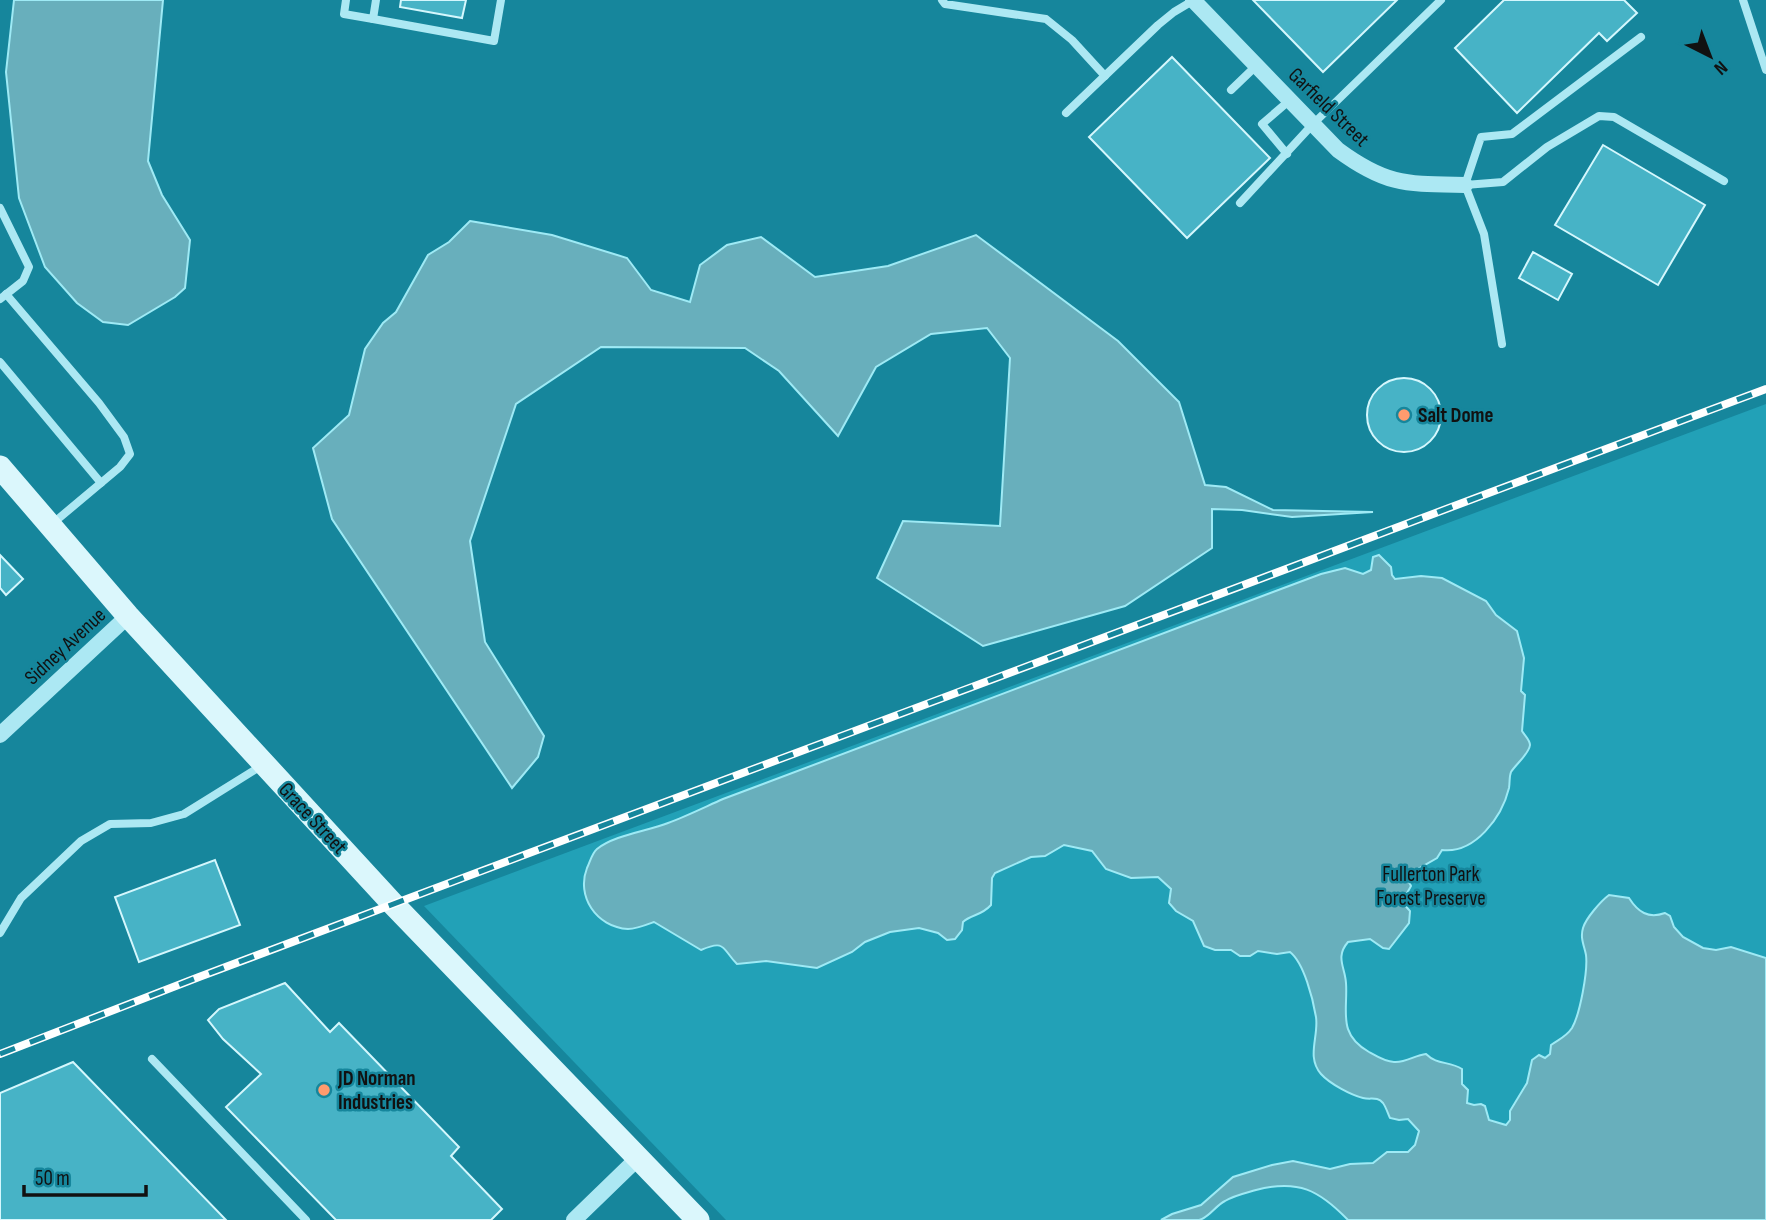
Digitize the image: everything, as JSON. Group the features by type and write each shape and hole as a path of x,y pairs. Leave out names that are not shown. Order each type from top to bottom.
{"street":[{"name":"Garfield Street","path":"1193,0 1338,150 1356,163 1394,181 1465,185"},
{"name":"Grace Street","path":"0,467 128,616 393,904 698,1220"},
{"name":"Sidney Avenue","path":"0,735 128,616"},
{"path":"574,1220 638,1158"}],"lane":[{"path":"346,0 344,14 494,41 501,0"},
{"path":"373,19 376,0"},
{"path":"942,0 945,4 1046,19 1072,40 1105,76"},
{"path":"1066,113 1166,19 1193,0"},
{"path":"1240,203 1313,124 1441,0"},
{"path":"1744,0 1766,70"},
{"path":"1502,344 1485,234 1465,185 1481,137 1512,134 1641,37"},
{"path":"1231,90 1256,66"},
{"path":"1287,154 1262,124 1290,100"},
{"path":"1465,185 1503,182 1547,147 1599,116 1614,117 1724,180"},
{"path":"0,208 29,267 23,281 3,297 99,403 124,437 130,454 120,467 50,526"},
{"path":"0,362 101,483"},
{"path":"0,933 21,898 81,841 110,824 151,823 184,814 264,764"},
{"path":"152,1059 306,1220"}],"green space":[{"name":"Fullerton Park Forest Preserve","path":"1766,404 1766,1220 726,1220 424,906"}],"shaded area":[{"path":"14,0 163,0 148,161 162,195 190,240 185,288 175,297 128,325 103,322 77,303 45,267 19,198 6,72"},
{"path":"470,221 552,235 627,258 651,290 690,302 700,265 727,245 761,237 815,277 888,266 976,235 1118,341 1179,402 1205,485 1226,487 1273,510 1373,512 1292,517 1212,509 1212,548 1125,606 983,646 877,578 903,521 1000,526 1010,358 987,328 931,334 876,367 838,436 779,371 745,348 601,347 516,404 470,541 485,642 544,736 538,757 512,788 332,519 313,448 349,415 365,349 383,323 396,312 428,255 449,242"},
{"path":"1379,555 1391,567 1395,579 1421,576 1442,578 1486,601 1496,615 1517,631 1524,658 1522,731 1530,745 1511,772 1505,799 1485,831 1465,846 1442,850 1437,858 1411,873 1411,886 1402,902 1410,911 1409,923 1389,949 1370,939 1348,942 1344,947 1341,957 1346,983 1346,1021 1352,1038 1369,1052 1388,1061 1403,1061 1426,1054 1434,1060 1462,1069 1462,1084 1468,1090 1467,1103 1485,1106 1489,1120 1506,1125 1510,1120 1510,1111 1527,1083 1532,1060 1539,1055 1545,1058 1550,1054 1551,1045 1567,1034 1575,1021 1586,971 1582,932 1590,915 1609,895 1629,898 1636,907 1649,915 1665,913 1670,916 1674,927 1683,937 1703,948 1716,950 1731,947 1766,958 1766,1220 1348,1220 1317,1194 1284,1186 1233,1197 1199,1220 1161,1220 1201,1205 1233,1177 1293,1161 1330,1169 1350,1164 1373,1163 1387,1152 1408,1152 1415,1145 1419,1131 1408,1119 1390,1118 1381,1101 1353,1094 1321,1074 1314,1061 1316,1017 1313,1001 1300,964 1290,952 1277,954 1258,951 1250,956 1240,956 1231,950 1215,950 1204,946 1193,921 1176,911 1169,903 1171,889 1158,877 1131,878 1106,869 1092,851 1064,845 1045,856 1031,857 995,873 992,878 991,905 963,922 962,930 955,939 947,940 938,933 919,928 890,932 817,968 766,961 737,964 723,947 715,945 701,950 654,922 631,929 607,923 591,908 587,899 584,879 591,858 597,849 612,840 668,823 723,799 1321,574 1345,568 1363,574 1371,570 1373,557"}],"building":[{"path":"401,0 466,0 462,18 400,7"},
{"path":"1253,0 1397,0 1323,72"},
{"path":"1504,0 1624,0 1637,13 1607,41 1599,33 1517,113 1455,48"},
{"path":"1172,57 1270,158 1187,238 1089,137"},
{"path":"1603,145 1705,205 1658,285 1555,225"},
{"path":"1533,252 1572,274 1558,300 1519,278"},
{"name":"Salt Dome","path":"1404,378 1425,384 1435,394 1441,415 1435,436 1425,446 1404,452 1383,446 1373,436 1367,415 1373,394 1383,384"},
{"path":"0,555 23,579 6,595 0,588"},
{"path":"215,860 240,925 139,962 115,897"},
{"name":"JD Norman Industries","path":"285,983 330,1032 339,1023 459,1147 451,1156 502,1209 491,1220 336,1220 226,1107 261,1074 223,1039 208,1020 219,1009"},
{"path":"73,1062 226,1220 0,1220 0,1093"}],"railway":[{"path":"0,1054 1766,389"}],"place":[{"name":"Salt Dome","path":"1404,415"},
{"name":"JD Norman Industries","path":"324,1090"}]}
